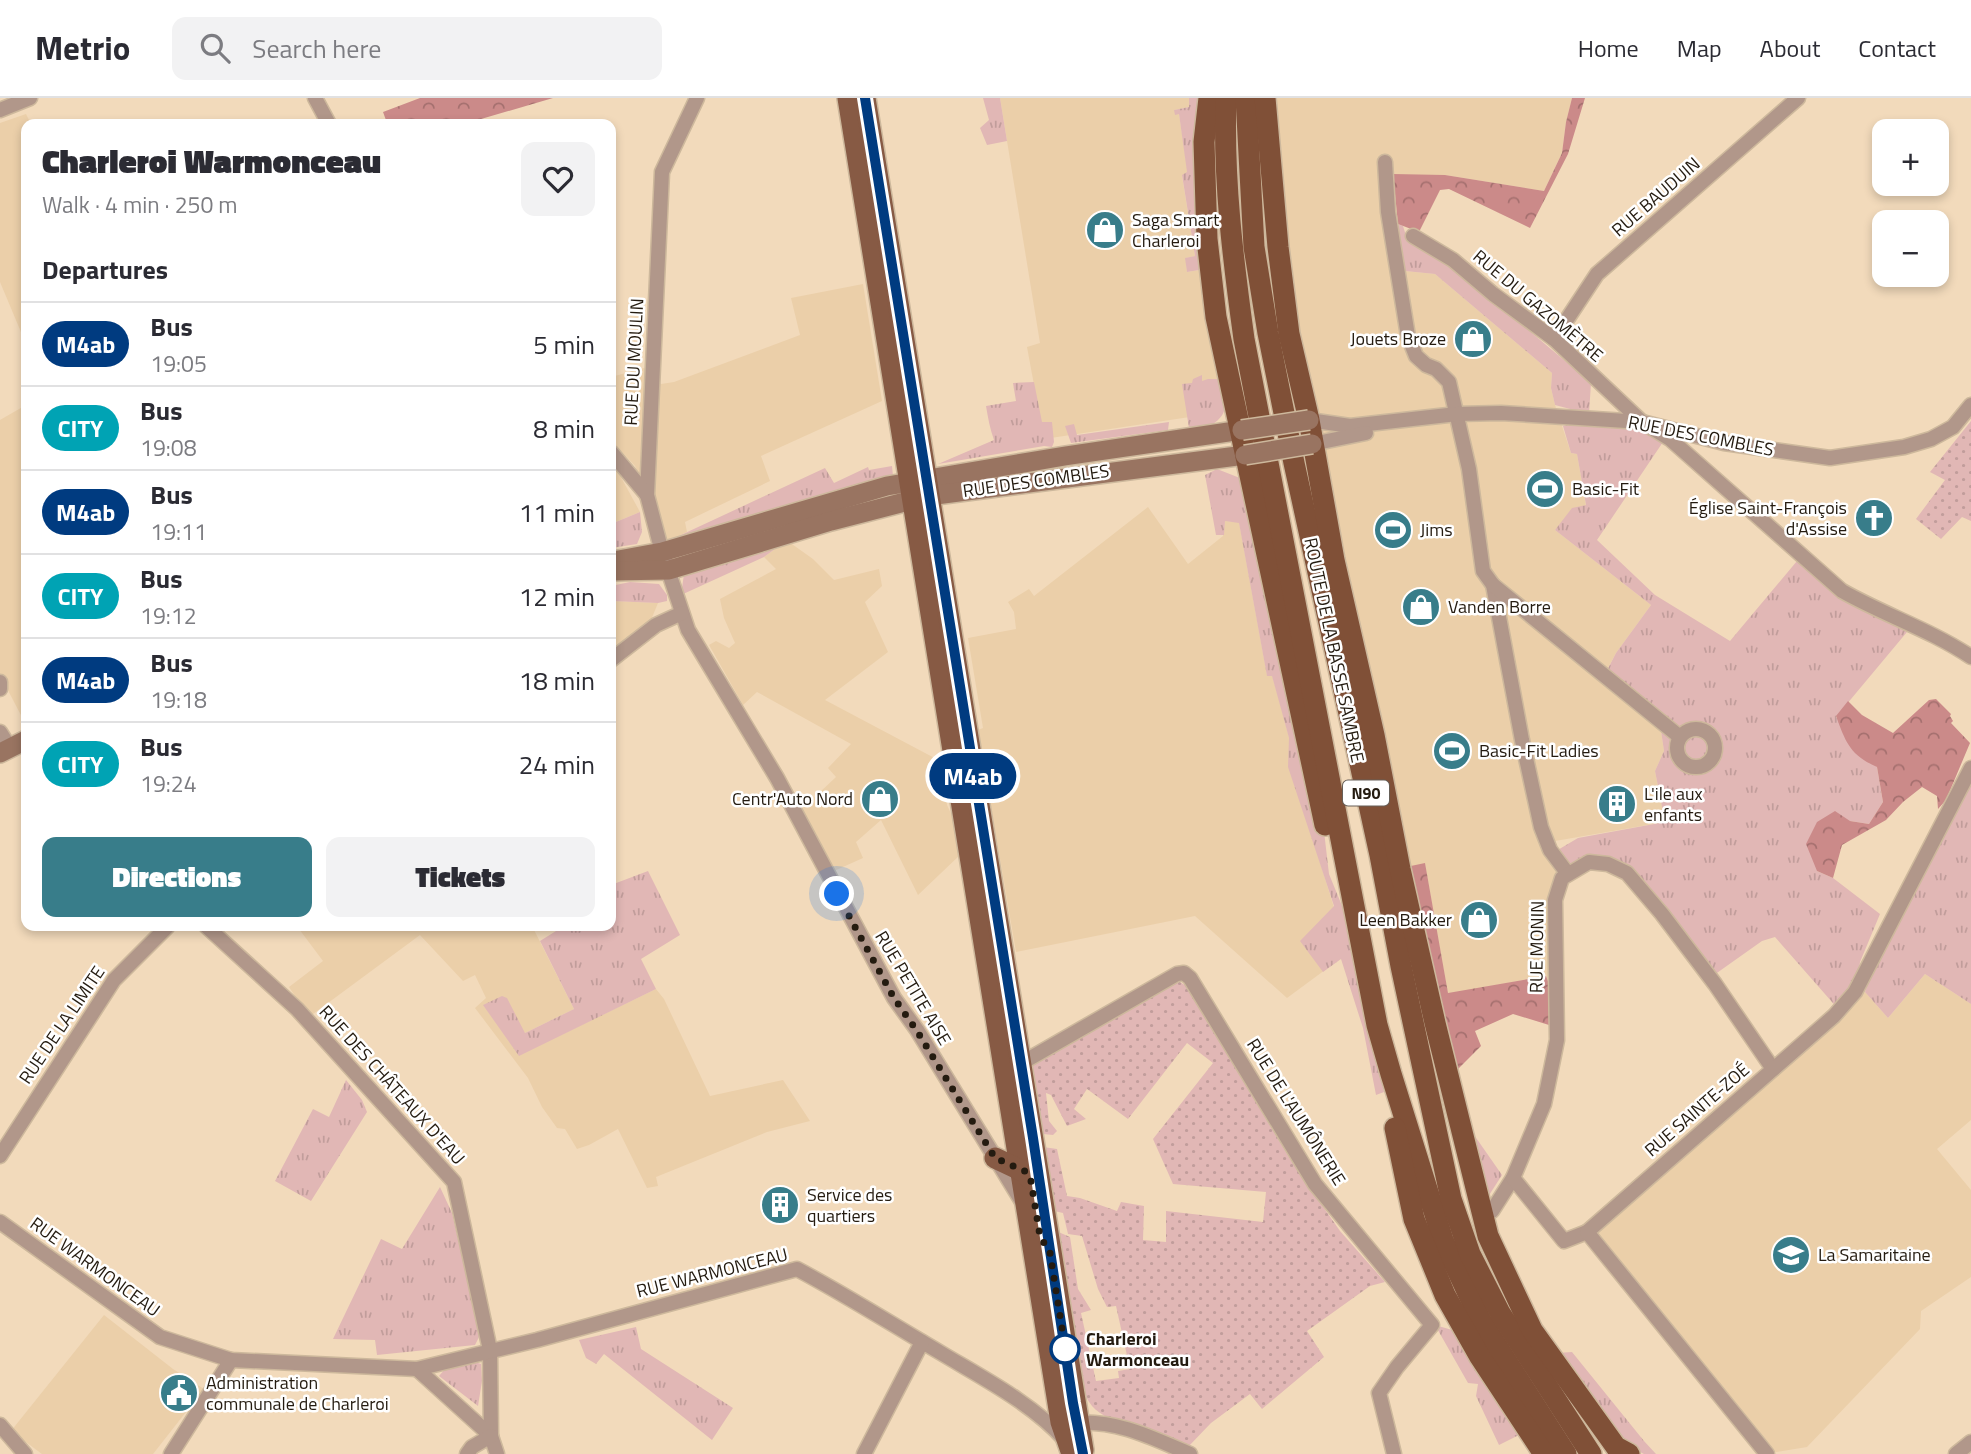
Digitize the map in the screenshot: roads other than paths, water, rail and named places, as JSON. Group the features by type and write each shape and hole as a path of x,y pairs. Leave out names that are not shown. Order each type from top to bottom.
{"highway":[{"path":"1209,98 1204,142 1207,239 1216,317 1332,858 1362,943"},
{"name":"ROUTE DE LA BASSE SAMBRE","path":"1226,98 1230,233 1244,339 1377,1025 1443,1240 1481,1321 1566,1454"},
{"name":"ROUTE DE LA BASSE SAMBRE","path":"1246,98 1254,247 1266,321 1451,1199 1470,1254 1500,1313 1591,1454"},
{"path":"1265,98 1278,247 1289,334 1309,420 1334,560 1401,869 1437,1031 1488,1236 1532,1330 1616,1447 1629,1454"},
{"path":"1380,855 1421,957"},
{"path":"1437,1031 1439,1149"},
{"path":"1391,1074 1392,1112 1419,1232 1445,1295 1464,1329 1544,1454"}],"main road":[{"path":"848,98 918,489 963,713 1020,1064 1059,1417 1076,1453"},
{"path":"864,98 918,489 925,578 1029,1217 1042,1247"},
{"name":"RUE DES COMBLES","path":"666,561 918,489 1309,420"},
{"name":"RUE DES COMBLES","path":"918,489 1245,455 1312,444"},
{"path":"616,562 666,561"},
{"path":"616,569 666,561"},
{"path":"925,578 938,610 955,705 963,713"},
{"path":"995,1158 1027,1172 1031,1181 1042,1247"}],"street":[{"path":"315,98 326,119"},
{"name":"RUE DU MOULIN","path":"688,629 647,495 662,172 696,98"},
{"name":"RUE BAUDUIN","path":"1554,339 1597,274 1798,98"},
{"path":"0,110 21,100"},
{"path":"1385,162 1388,212 1408,336 1416,356 1436,369 1449,382 1469,469 1483,571 1493,584 1680,737"},
{"name":"RUE DU GAZOMÈTRE","path":"1413,236 1453,260 1554,339 1642,422 1670,439 1842,592 1951,644 1971,657"},
{"name":"RUE DES COMBLES","path":"1309,420 1350,426 1457,414 1501,413 1642,422 1724,443 1830,458 1904,447 1931,439 1952,427 1971,405"},
{"name":"RUE DES COMBLES","path":"1312,444 1457,414"},
{"path":"616,458 647,495"},
{"path":"1493,584 1522,740 1541,827 1550,850 1568,874 1589,862 1608,864 1627,873 1707,974 1773,1069"},
{"path":"616,656 656,625 682,613"},
{"name":"RUE PETITE AISE","path":"688,629 777,778 887,987 1017,1192 1029,1217"},
{"path":"0,682 0,689"},
{"name":"RUE SAINTE-ZOÉ","path":"1587,1232 1834,1016 1855,992 1971,768"},
{"name":"RUE MONIN","path":"1492,1211 1513,1178 1544,1104 1557,1040 1555,900 1562,878 1568,874"},
{"name":"RUE DE LA LIMITE","path":"0,1156 114,980 163,931"},
{"name":"RUE DES CHÂTEAUX D'EAU","path":"211,931 297,1009 454,1182 490,1350 491,1436 496,1454"},
{"name":"RUE DE L'AUMÔNERIE","path":"1020,1064 1177,974 1184,973 1190,978 1315,1184 1432,1325 1396,1367 1379,1393 1394,1454"},
{"path":"1513,1178 1564,1241 1587,1232 1767,1454"},
{"name":"RUE WARMONCEAU","path":"0,1222 160,1337 231,1360 417,1369 537,1340 797,1269 991,1383 1059,1417"},
{"path":"864,1454 922,1342"},
{"path":"171,1454 231,1360"},
{"path":"417,1369 491,1436 472,1447 467,1454"},
{"path":"1059,1417 1130,1427 1190,1454"},
{"path":"0,1425 25,1454"},
{"path":"1956,1454 1971,1442"}],"place":[{"name":"Saga Smart Charleroi","path":"1105,230"},
{"name":"Jouets Broze","path":"1473,339"},
{"name":"Basic-Fit","path":"1545,489"},
{"name":"Église Saint-François d'Assise","path":"1874,518"},
{"name":"Jims","path":"1393,530"},
{"name":"Vanden Borre","path":"1421,607"},
{"name":"Basic-Fit Ladies","path":"1452,751"},
{"name":"Centr'Auto Nord","path":"880,799"},
{"name":"L'ile aux enfants","path":"1617,804"},
{"name":"Leen Bakker","path":"1479,920"},
{"name":"Service des quartiers","path":"780,1205"},
{"name":"La Samaritaine","path":"1791,1255"},
{"name":"Charleroi Warmonceau","path":"1065,1349"},
{"name":"Administration communale de Charleroi","path":"179,1393"}]}
